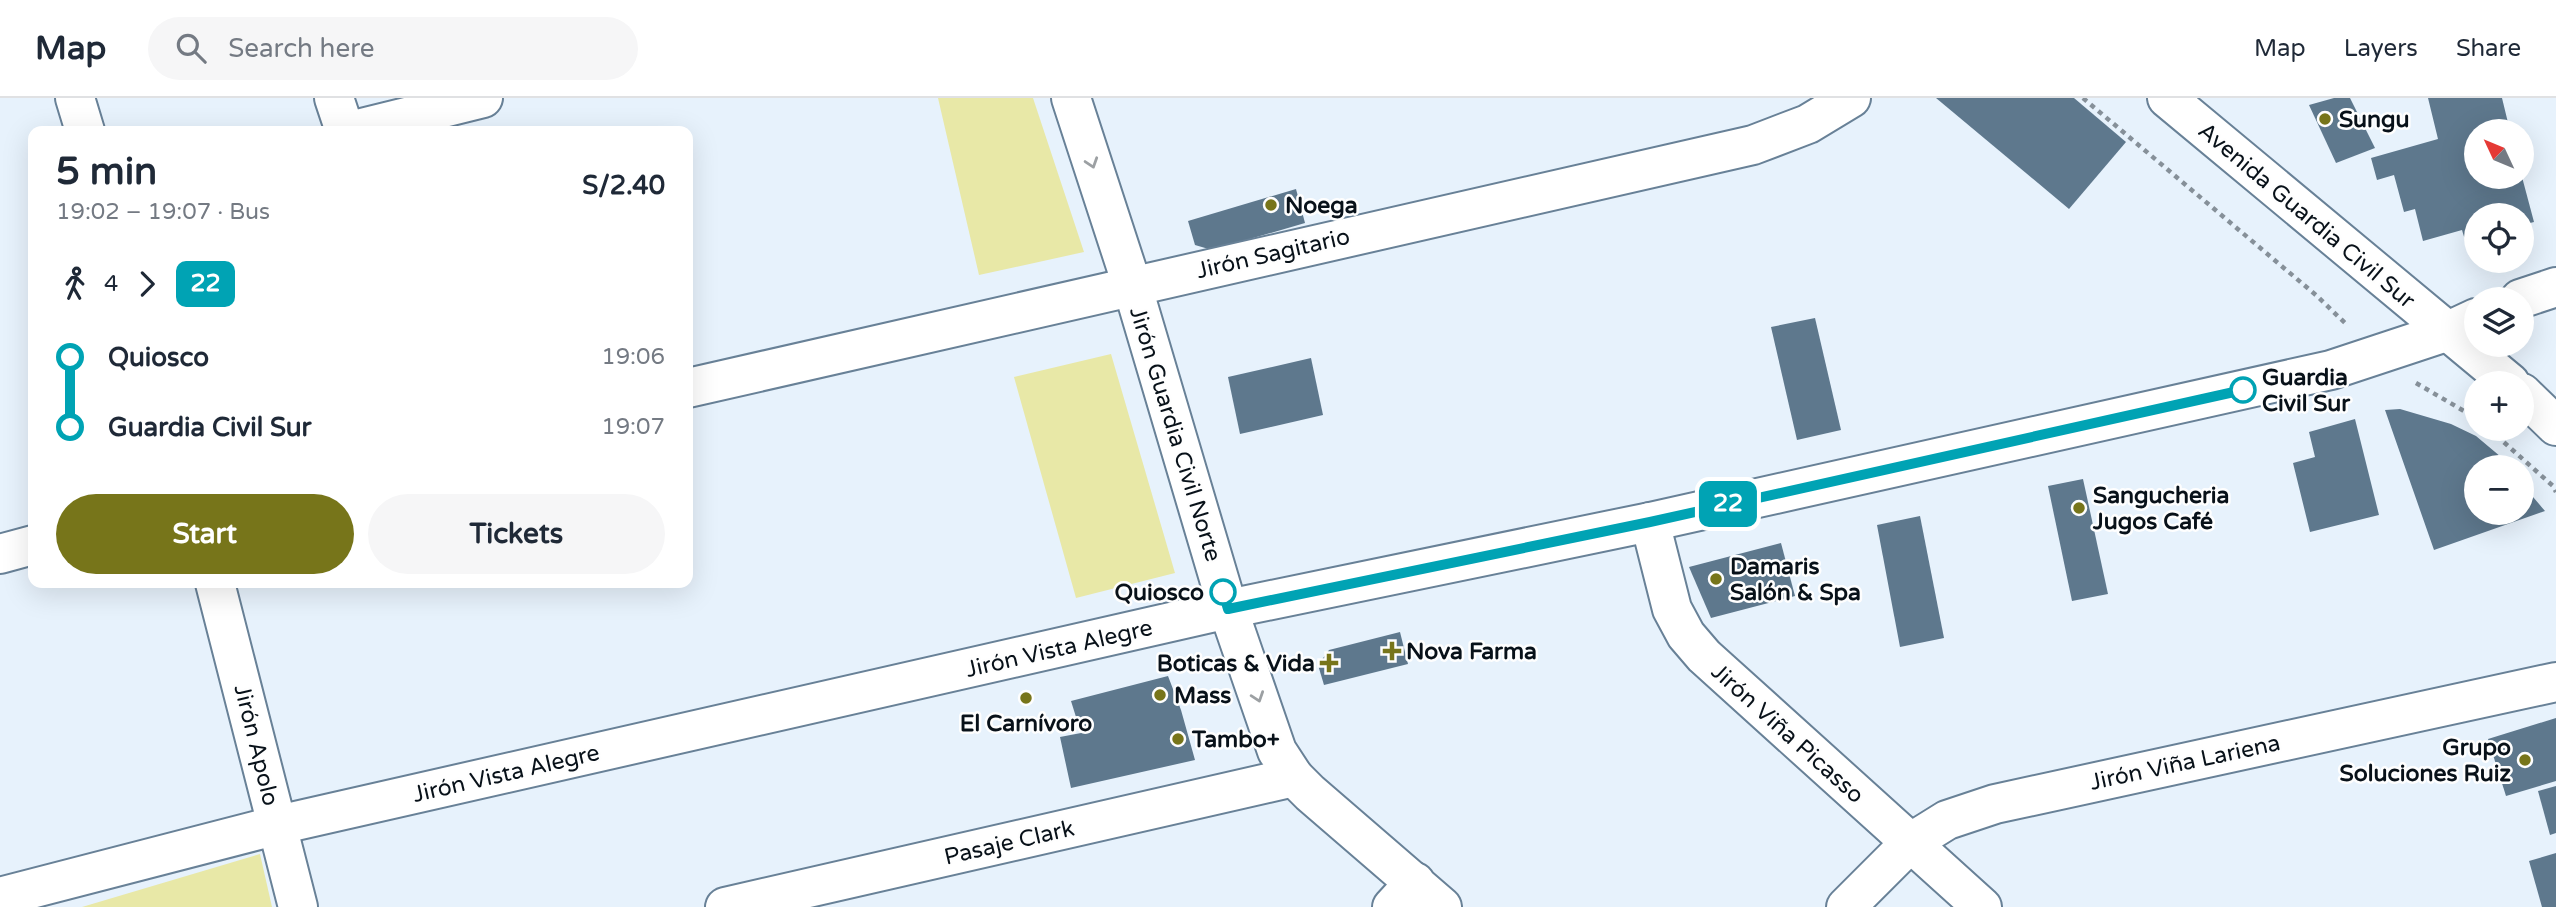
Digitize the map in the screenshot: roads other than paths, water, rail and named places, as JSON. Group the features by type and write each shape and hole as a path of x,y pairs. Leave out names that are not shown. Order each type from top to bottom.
{"street":[{"path":"75,98 83,126"},
{"path":"334,98 345,126"},
{"path":"368,126 483,98"},
{"name":"Jirón Guardia Civil Norte","path":"1071,98 1132,285 1228,609 1277,751 1294,777 1416,899"},
{"name":"Jirón Sagitario","path":"693,387 1753,145 1808,124 1851,98"},
{"name":"Avenida Guardia Civil Sur","path":"2167,98 2461,325 2500,371"},
{"path":"2534,294 2556,287"},
{"name":"Jirón Vista Alegre","path":"0,898 278,825 1228,609 1650,522 2331,370 2461,325"},
{"path":"2534,405 2556,426"},
{"name":"Jirón Viña Picasso","path":"1650,522 1672,609 1686,635 1704,656 1982,907"},
{"path":"0,554 28,546"},
{"name":"Jirón Apolo","path":"216,588 298,907"},
{"name":"Jirón Viña Lariena","path":"1846,907 1910,844 1947,820 1995,804 2556,682"},
{"name":"Pasaje Clark","path":"724,907 1294,777"}],"place":[{"name":"Sungu","path":"2325,119"},
{"name":"Noega","path":"1271,205"},
{"name":"Guardia Civil Sur","path":"2243,390"},
{"name":"Sangucheria Jugos Café","path":"2079,508"},
{"name":"Damaris Salón & Spa","path":"1716,579"},
{"name":"Quiosco","path":"1223,592"},
{"name":"Nova Farma","path":"1392,651"},
{"name":"Boticas & Vida","path":"1329,663"},
{"name":"Mass","path":"1160,695"},
{"name":"El Carnívoro","path":"1026,698"},
{"name":"Tambo+","path":"1178,739"},
{"name":"Grupo Soluciones Ruiz","path":"2525,760"}]}
